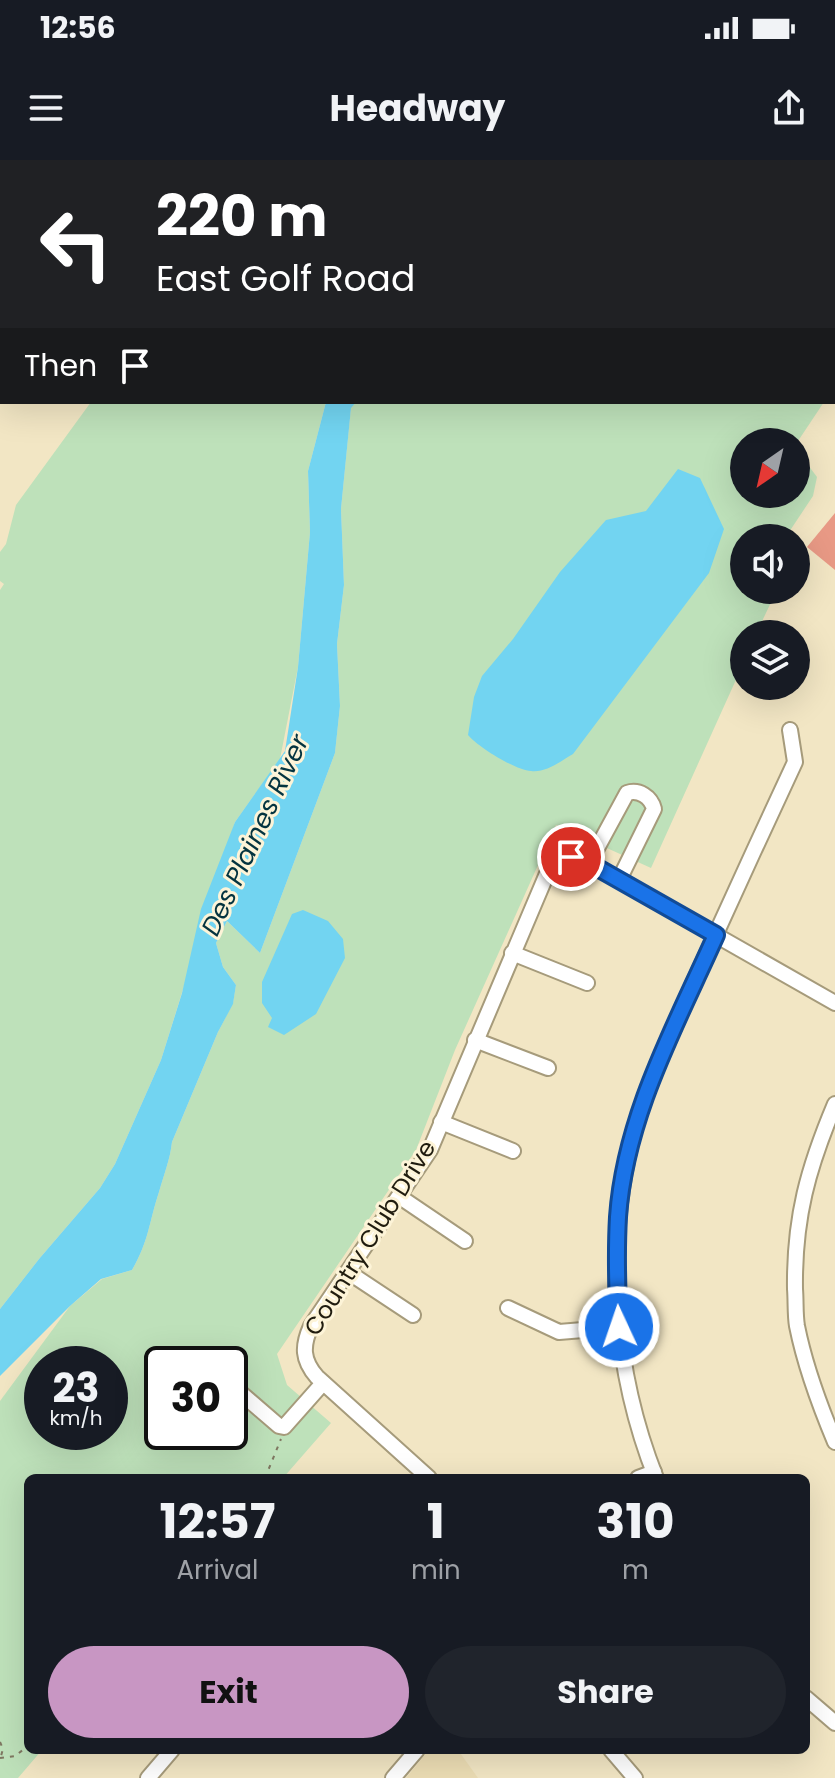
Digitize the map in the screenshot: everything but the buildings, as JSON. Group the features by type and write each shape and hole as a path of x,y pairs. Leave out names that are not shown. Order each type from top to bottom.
{"street":[{"path":"655,1474 641,1440 619,1327 616,1272 618,1214 632,1140 650,1082 795,762 790,730"},
{"path":"619,880 654,809 650,800 641,794 627,793 589,863 835,1003"},
{"name":"Country Club Drive","path":"320,1380 304,1357 304,1342 311,1326 430,1150 549,869 556,861 571,857 589,863"},
{"path":"512,953 587,983"},
{"path":"475,1040 548,1068"},
{"path":"835,1104 813,1155 795,1264 796,1322 811,1383 835,1442"},
{"path":"441,1122 513,1151"},
{"path":"400,1197 465,1241"},
{"path":"348,1272 413,1315"},
{"path":"508,1308 559,1332 619,1327"},
{"path":"248,1399 284,1427 320,1380 425,1474"},
{"path":"410,1474 417,1466"},
{"path":"810,1701 835,1723"},
{"path":"148,1778 169,1754"},
{"path":"393,1778 414,1754"},
{"path":"614,1754 635,1778"}],"path":[{"path":"266,1474 284,1427"},
{"path":"0,1742 3,1749 0,1758 15,1756 24,1749"}],"shaded area":[{"path":"426,1754 461,1754 478,1778 406,1778"}],"green space":[{"path":"90,404 325,404 308,471 310,532 298,667 280,759 235,822 161,1060 115,1164 100,1188 0,1309 0,590 4,584 0,581 0,552 6,544 16,505"},
{"path":"354,404 823,404 807,428 730,428 730,508 805,508 794,524 730,524 730,604 770,604 763,620 730,620 730,693 651,868 556,825 455,1050 416,1150 277,1354 287,1385 331,1423 286,1474 24,1474 24,1754 39,1754 18,1778 0,1778 0,1401 24,1368 24,1450 128,1450 128,1346 41,1346 70,1306 102,1279 132,1270 142,1250 172,1142 233,1003 236,985 223,967 216,943 227,921 260,953 335,753 340,706 337,644 344,585 341,509 351,407"},
{"path":"810,468 817,477 810,500"}],"water":[{"name":"Des Plaines River","path":"325,404 354,404 351,408 341,509 344,585 337,644 340,706 335,753 260,953 227,921 216,943 223,967 236,985 233,1004 172,1142 138,1260 132,1270 101,1279 30,1346 24,1346 24,1352 0,1376 0,1309 100,1188 115,1164 161,1060 182,993 201,909 235,822 285,751 298,667 310,532 308,471"},
{"path":"678,469 700,478 724,529 709,573 573,754 548,768 531,771 516,767 488,751 468,735 474,697 482,676 513,639 560,572 606,520 646,511"},
{"path":"303,910 328,921 343,939 345,958 316,1014 284,1035 268,1027 272,1018 262,1003 262,982 292,914"}],"route":[{"path":"571,857 582,859 716,935 650,1082 632,1140 618,1214 616,1272 619,1327"}]}
